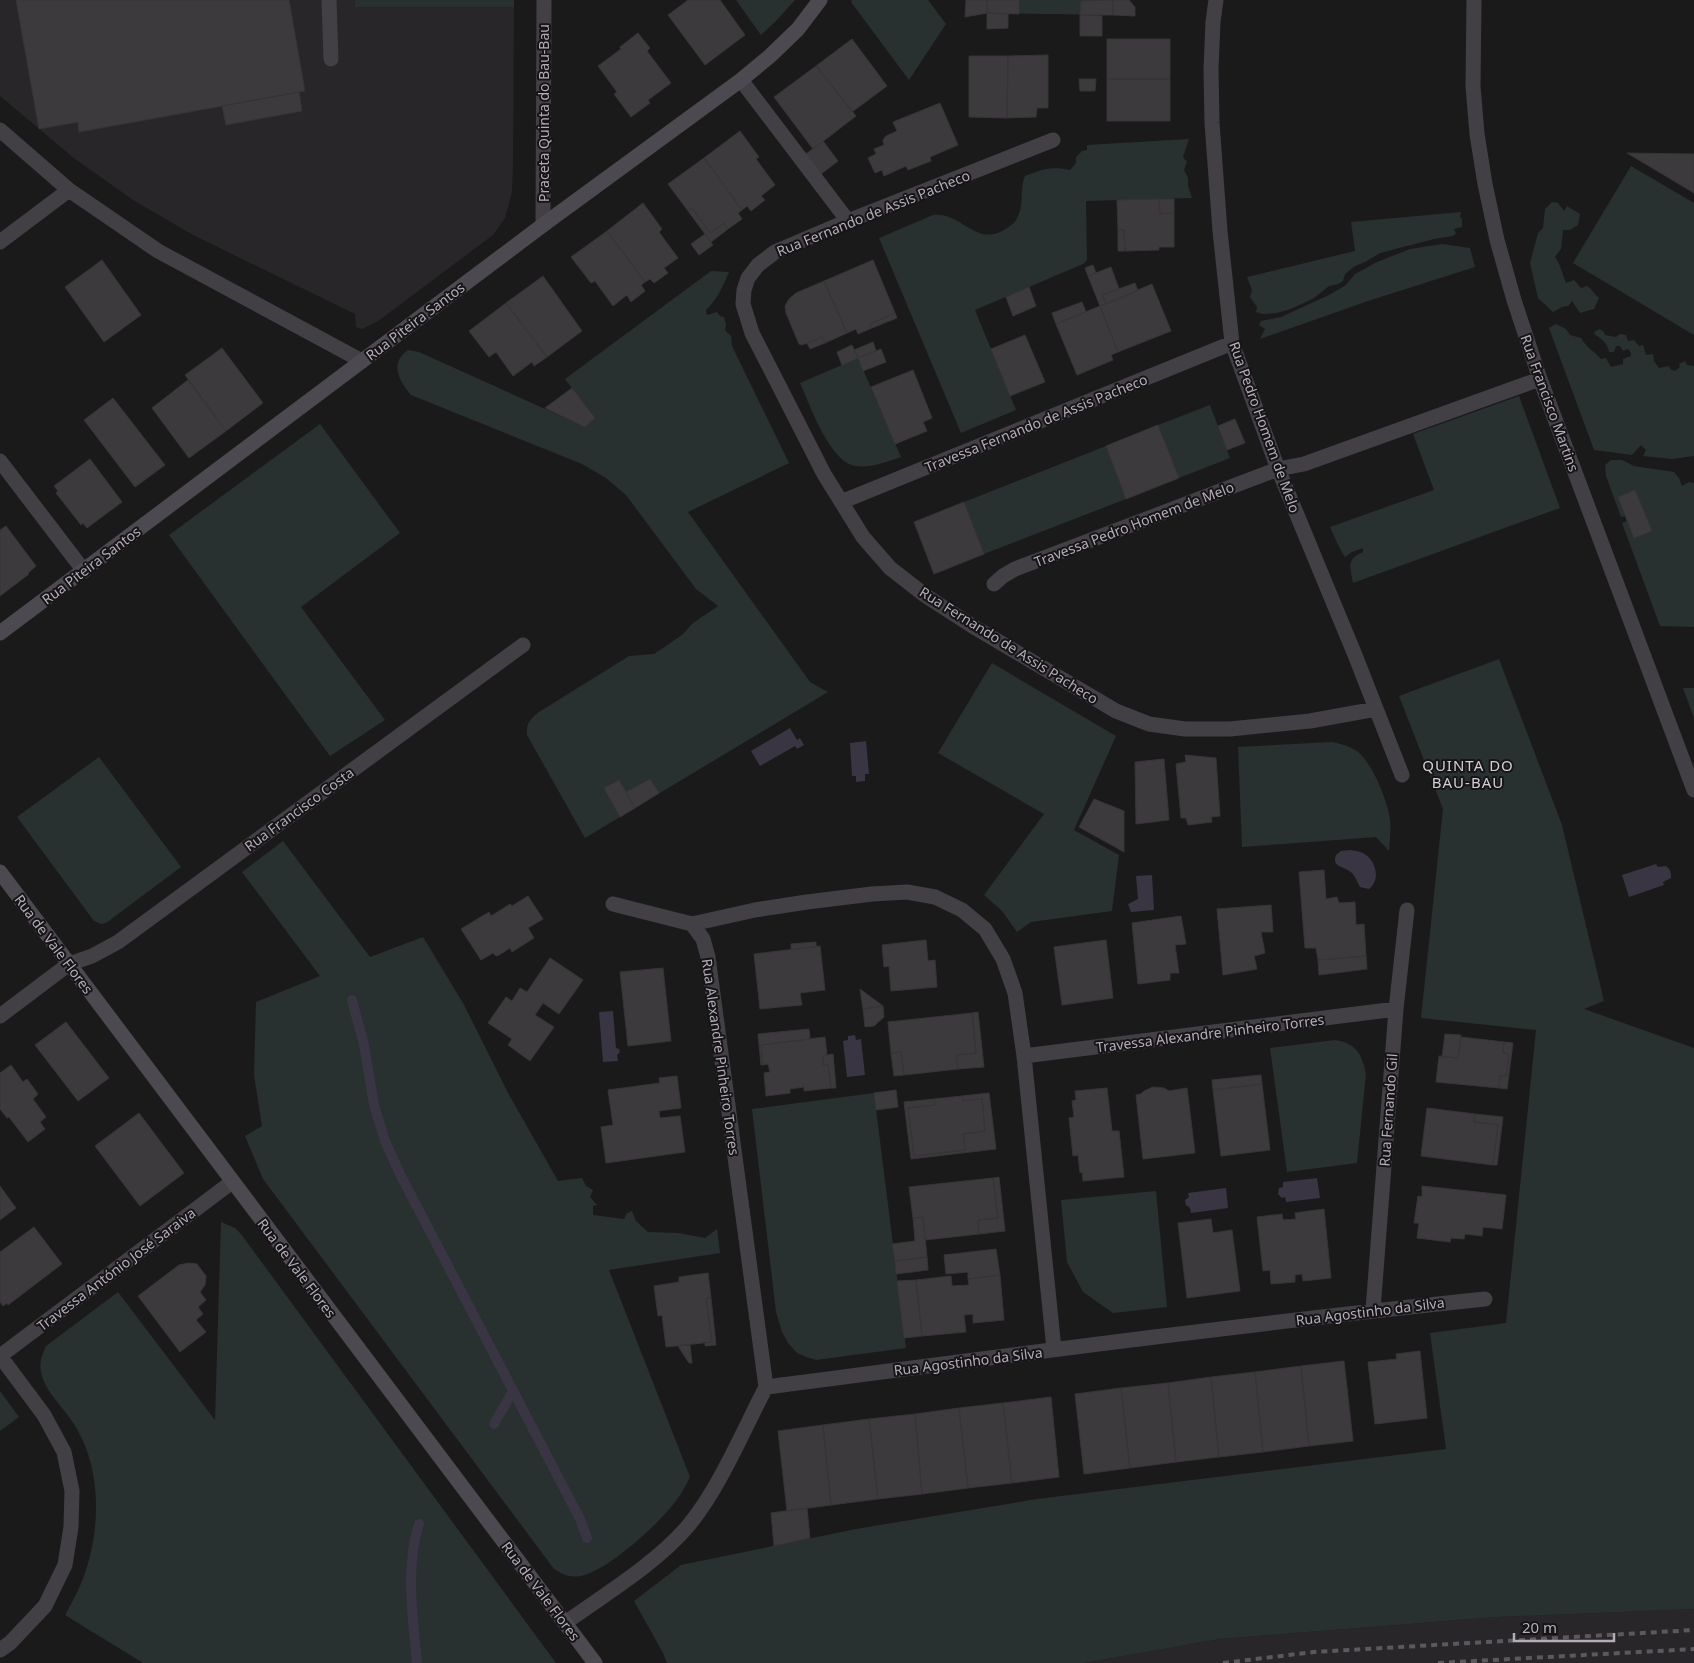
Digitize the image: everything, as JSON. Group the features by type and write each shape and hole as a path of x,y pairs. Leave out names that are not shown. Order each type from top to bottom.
{"street":[{"path":"329,0 331,59"},
{"name":"Praceta Quinta do Bau-Bau","path":"543,225 544,0"},
{"name":"Rua Piteira Santos","path":"0,633 543,225 741,80 798,29 820,0"},
{"name":"Rua Pedro Homem de Melo","path":"1216,0 1211,69 1212,123 1220,231 1232,343 1278,469 1355,655 1402,775"},
{"name":"Rua Francisco Martins","path":"1474,0 1473,86 1477,134 1485,184 1512,292 1540,380 1694,790"},
{"path":"741,80 848,221"},
{"path":"0,130 69,190 158,252 362,361"},
{"name":"Rua Fernando de Assis Pacheco","path":"1053,140 848,221 775,252 758,265 748,278 744,290 743,304 746,318 804,437 863,537 890,568 926,596 974,627 1116,711 1149,724 1185,729 1230,729 1310,721 1376,710"},
{"path":"0,242 69,190"},
{"name":"Travessa Fernando de Assis Pacheco","path":"841,502 1232,343"},
{"name":"Travessa Pedro Homem de Melo","path":"994,584 1015,569 1278,469 1304,464 1540,380"},
{"path":"0,461 84,571"},
{"name":"Rua Francisco Costa","path":"0,1016 69,964 92,956 118,942 523,645"},
{"name":"Rua de Vale Flores","path":"0,872 595,1663"},
{"path":"613,904 692,924 764,909 872,894 908,892 935,897 962,910 986,929 1003,959 1015,993 1024,1056 1054,1349"},
{"name":"Rua Fernando Gil","path":"1373,1310 1396,1009 1407,910"},
{"name":"Rua Alexandre Pinheiro Torres","path":"692,924 703,939 708,957 766,1387"},
{"name":"Travessa Alexandre Pinheiro Torres","path":"1024,1056 1396,1009"},
{"name":"Travessa António José Saraiva","path":"0,1356 232,1182"},
{"name":"Rua Agostinho da Silva","path":"766,1387 1054,1349 1373,1310 1485,1299"},
{"path":"0,1356 44,1416 64,1452 72,1491 71,1527 65,1565 45,1606 10,1643 0,1650"},
{"path":"565,1623 652,1560 687,1527 705,1502 766,1387"}],"shaded area":[{"path":"0,0 355,0 356,7 514,7 512,192 505,218 493,235 377,322 362,329 356,327 355,314 193,235 133,200 75,159 0,96"},
{"path":"355,0 514,0 514,7 355,7"},
{"path":"736,0 795,0 761,35"},
{"path":"852,0 928,0 946,24 909,80 851,2"},
{"path":"987,0 1113,0 1113,15 987,13"},
{"path":"1189,139 1183,157 1187,162 1184,170 1188,178 1188,186 1192,198 1086,201 1087,260 1083,264 975,310 1016,410 961,433 879,238 933,215 943,215 952,218 976,232 994,234 1012,225 1019,215 1025,176 1047,169 1070,170 1076,163 1076,157 1082,151 1087,150 1087,145"},
{"path":"1631,166 1694,203 1694,335 1573,263"},
{"path":"1552,202 1558,203 1564,211 1567,206 1580,214 1578,225 1570,230 1563,230 1561,249 1555,257 1566,283 1574,280 1581,288 1589,287 1599,298 1594,309 1580,313 1572,301 1568,306 1553,312 1538,298 1530,263 1538,233 1543,228 1545,209"},
{"path":"1461,212 1462,227 1454,229 1456,234 1452,236 1380,253 1355,266 1345,274 1343,281 1329,286 1314,298 1291,309 1277,313 1263,314 1256,312 1257,307 1250,297 1252,290 1247,277 1355,251 1351,222"},
{"path":"1442,244 1470,248 1475,267 1368,301 1260,339 1265,329 1259,325 1261,321 1281,317 1329,295 1346,285 1355,274 1377,262 1410,249"},
{"path":"711,271 729,272 717,297 706,310 707,315 717,312 720,316 724,317 725,330 731,336 732,346 789,463 688,512 810,682 828,692 585,838 527,735 529,722 539,712 629,656 654,654 682,635 693,623 718,606 696,589 626,495 606,478 582,464 411,395 400,378 397,366 402,355 408,350 419,352 585,427 595,418 565,379"},
{"path":"1556,324 1566,329 1570,335 1581,338 1601,359 1606,358 1611,367 1623,364 1623,359 1631,356 1631,353 1628,349 1623,351 1620,346 1616,346 1614,352 1609,352 1604,342 1595,335 1594,332 1600,329 1605,335 1616,337 1620,334 1626,335 1628,341 1634,340 1639,346 1643,345 1646,355 1653,354 1654,361 1659,368 1669,366 1670,369 1675,371 1680,367 1679,364 1685,361 1687,365 1694,366 1694,456 1672,459 1643,456 1646,450 1641,445 1632,455 1594,450 1549,328"},
{"path":"858,358 901,457 867,466 856,466 847,462 829,444 800,383"},
{"path":"1519,396 1560,508 1353,583 1350,564 1354,558 1363,552 1363,548 1345,557 1330,527 1434,490 1413,434"},
{"path":"1210,405 1230,458 1179,478 1158,425"},
{"path":"320,424 400,533 301,607 385,720 330,756 169,535"},
{"path":"1106,446 1126,499 984,554 964,502"},
{"path":"1611,460 1622,460 1634,466 1674,472 1682,486 1689,482 1694,483 1694,627 1660,626 1622,523 1627,521 1625,516 1621,517 1606,476 1605,465"},
{"path":"1499,659 1562,825 1604,1001 1584,1009 1694,1048 1694,1609 1497,1617 1220,1639 1084,1663 667,1663 634,1601 681,1565 856,1529 1037,1499 1446,1449 1430,1333 1506,1323 1536,1030 1421,1018 1443,809 1399,696"},
{"path":"992,663 1116,736 1074,830 1119,855 1112,911 1031,922 1017,932 1002,911 984,895 1044,814 938,753"},
{"path":"1683,688 1694,688 1694,718"},
{"path":"790,728 797,740 800,738 804,745 797,749 795,746 760,766 751,751"},
{"path":"866,741 869,774 865,774 865,781 856,782 856,776 852,776 850,743"},
{"path":"1332,742 1342,744 1358,752 1374,773 1383,793 1390,819 1389,851 1376,837 1242,847 1238,747"},
{"path":"99,757 181,867 106,923 101,924 94,921 17,817"},
{"path":"283,841 370,957 423,937 463,1003 508,1093 558,1181 582,1178 586,1186 593,1190 590,1197 597,1205 593,1206 593,1215 624,1219 627,1213 632,1211 636,1221 648,1232 679,1233 705,1238 717,1229 720,1253 609,1270 690,1477 677,1500 654,1526 616,1558 591,1573 569,1576 554,1569 263,1179 245,1136 262,1126 254,1075 256,1002 320,976 242,872"},
{"path":"1341,851 1358,851 1370,858 1375,867 1375,881 1369,889 1360,887 1352,873 1335,862 1336,855"},
{"path":"1656,864 1658,867 1668,867 1671,878 1663,882 1664,885 1629,897 1622,875"},
{"path":"1152,875 1154,910 1131,912 1128,904 1138,899 1136,876"},
{"path":"613,1011 616,1048 620,1052 617,1055 618,1061 603,1062 599,1012"},
{"path":"855,1035 856,1040 861,1039 865,1075 847,1077 843,1041 848,1040 848,1036"},
{"path":"1335,1040 1348,1044 1357,1051 1366,1074 1357,1163 1287,1172 1270,1048"},
{"path":"874,1093 906,1348 816,1360 797,1353 788,1343 782,1332 776,1312 752,1109"},
{"path":"1317,1178 1320,1198 1286,1202 1285,1197 1282,1198 1278,1194 1279,1188 1283,1187 1283,1182"},
{"path":"1226,1188 1228,1208 1191,1213 1190,1208 1186,1205 1185,1200 1189,1197 1188,1193"},
{"path":"1156,1191 1167,1307 1113,1313 1083,1292 1067,1262 1061,1200"},
{"path":"221,1222 235,1228 241,1234 556,1663 143,1663 65,1615 82,1582 90,1556 95,1527 96,1497 92,1468 82,1439 43,1378 40,1365 43,1352 46,1346 118,1292 215,1420"},
{"path":"0,1391 19,1417 0,1431"},
{"path":"1694,1609 1694,1663 1084,1663 1220,1639 1497,1617"}],"building":[{"path":"16,0 289,0 305,91 79,132 78,122 39,129"},
{"path":"688,0 720,0 745,35 705,65 668,15"},
{"path":"966,0 987,0 987,13 965,17"},
{"path":"987,0 1019,0 1019,14 987,13"},
{"path":"1113,0 1129,0 1135,7 1135,16 1113,15"},
{"path":"1113,0 1113,15 1080,15 1081,1"},
{"path":"987,13 1008,14 1008,28 987,29"},
{"path":"1080,15 1102,16 1102,36 1080,36"},
{"path":"638,33 650,48 647,51 671,83 648,100 650,103 631,117 614,94 617,92 598,66 621,49 620,47"},
{"path":"852,39 887,86 852,112 816,66"},
{"path":"1107,39 1170,39 1170,79 1107,79"},
{"path":"1048,55 1048,108 1037,108 1036,117 1007,118 1008,56"},
{"path":"969,56 1008,56 1007,118 969,117"},
{"path":"816,66 856,116 813,149 774,97"},
{"path":"1079,79 1096,79 1095,91 1080,91"},
{"path":"1107,79 1170,79 1170,121 1107,121"},
{"path":"299,92 302,111 226,125 222,106"},
{"path":"940,103 958,145 930,157 931,161 908,170 906,166 884,176 882,170 875,173 868,158 876,154 874,149 884,145 883,140 886,136 897,131 893,122"},
{"path":"740,131 759,157 756,159 775,185 761,196 765,200 751,211 747,206 742,210 704,158"},
{"path":"823,141 838,161 821,174 806,154"},
{"path":"1627,153 1694,154 1694,193"},
{"path":"704,158 742,210 738,213 742,219 728,229 724,223 710,233 692,208 688,211 668,184"},
{"path":"1159,199 1160,214 1174,213 1174,247 1159,247 1159,250 1125,251 1124,230 1118,230 1117,200"},
{"path":"1159,199 1174,199 1174,213 1160,214"},
{"path":"643,203 662,229 659,232 678,258 664,268 668,273 654,283 650,279 645,282 607,231"},
{"path":"692,208 710,233 724,223 728,229 711,242 688,211"},
{"path":"1118,230 1124,230 1125,251 1118,251"},
{"path":"607,231 645,282 641,285 645,291 631,302 627,295 613,306 595,281 591,283 571,257"},
{"path":"705,234 713,245 699,255 691,244"},
{"path":"102,260 141,315 104,342 65,287"},
{"path":"873,260 895,313 870,324 872,328 858,334 856,329 847,333 824,281"},
{"path":"1093,265 1096,273 1088,276 1085,268"},
{"path":"1111,267 1119,289 1102,295 1106,304 1100,306 1088,276"},
{"path":"543,276 582,331 547,357 506,303"},
{"path":"824,281 847,333 825,343 822,337 802,345 799,344 785,306 796,293"},
{"path":"1135,283 1138,291 1106,304 1102,295"},
{"path":"1152,284 1171,331 1118,352 1100,306"},
{"path":"1029,287 1036,306 1013,316 1006,297"},
{"path":"1082,302 1086,312 1056,324 1052,313"},
{"path":"506,303 547,357 534,366 532,362 513,376 496,352 489,357 469,331"},
{"path":"1100,306 1118,352 1111,355 1113,360 1077,375 1056,324"},
{"path":"895,313 897,318 872,328 870,324"},
{"path":"1025,335 1045,382 1010,396 991,349"},
{"path":"822,337 825,343 810,349 807,343"},
{"path":"873,342 876,351 858,358 854,350"},
{"path":"852,345 858,358 842,365 837,352"},
{"path":"222,348 263,403 226,431 185,375"},
{"path":"881,349 886,362 863,371 858,358"},
{"path":"913,370 932,418 923,422 927,431 895,444 871,387"},
{"path":"188,380 226,431 189,458 152,408"},
{"path":"572,388 595,418 585,427 545,408"},
{"path":"113,398 165,465 135,487 84,420"},
{"path":"1235,419 1245,443 1227,450 1218,426"},
{"path":"1158,425 1179,478 1126,499 1106,446"},
{"path":"90,459 122,502 87,528 83,523 81,525 56,493 58,491 54,486"},
{"path":"1635,490 1652,531 1634,538 1618,497"},
{"path":"964,502 984,554 934,574 914,522"},
{"path":"6,526 36,566 29,574 0,596 0,530"},
{"path":"1185,755 1216,758 1220,816 1211,817 1212,822 1188,825 1186,818 1181,818 1176,764 1186,762"},
{"path":"1164,759 1169,820 1136,824 1135,762"},
{"path":"650,779 659,793 635,808 626,792"},
{"path":"619,780 635,808 620,817 604,788"},
{"path":"1094,799 1124,811 1124,852 1079,827"},
{"path":"1324,870 1326,899 1337,897 1339,903 1355,902 1356,925 1364,924 1366,956 1318,960 1316,948 1305,948 1299,872"},
{"path":"528,896 543,919 528,928 534,938 512,952 510,948 499,955 496,956 493,953 481,960 461,929 489,912 491,916 510,904 512,906"},
{"path":"1271,905 1273,932 1261,932 1265,953 1254,956 1257,969 1223,975 1217,909"},
{"path":"1181,916 1186,944 1175,945 1179,973 1170,973 1170,980 1138,984 1132,923"},
{"path":"926,940 928,961 935,960 937,987 891,991 889,966 884,967 882,945"},
{"path":"1106,940 1113,998 1062,1005 1054,947"},
{"path":"816,942 816,947 791,950 791,944"},
{"path":"820,946 825,990 800,993 802,1005 760,1009 754,954"},
{"path":"1366,956 1367,969 1319,975 1318,960"},
{"path":"550,958 583,980 559,1014 543,1003 535,1015 554,1027 530,1061 508,1045 512,1039 488,1023 506,997 512,1001 520,988 527,992"},
{"path":"663,968 671,1041 628,1046 620,972"},
{"path":"860,989 883,1006 863,1009"},
{"path":"883,1006 884,1017 874,1026 865,1027 863,1009"},
{"path":"978,1012 984,1067 958,1069 956,1055 976,1053 972,1013"},
{"path":"972,1013 976,1053 956,1055 958,1069 904,1075 901,1052 891,1053 888,1022"},
{"path":"66,1022 109,1078 78,1101 35,1045"},
{"path":"809,1029 810,1039 761,1045 763,1065 761,1065 758,1034"},
{"path":"1445,1034 1461,1035 1458,1058 1442,1057"},
{"path":"825,1037 827,1055 823,1056 823,1065 828,1065 831,1088 804,1091 804,1087 790,1089 790,1093 766,1096 764,1073 770,1072 768,1064 763,1065 761,1045"},
{"path":"1461,1037 1504,1042 1503,1053 1509,1054 1506,1076 1500,1076 1499,1088 1436,1082 1439,1056 1458,1058"},
{"path":"1504,1042 1513,1043 1507,1089 1499,1088 1500,1076 1506,1076 1509,1054 1503,1053"},
{"path":"901,1052 904,1075 894,1076 891,1053"},
{"path":"833,1054 836,1088 831,1088 828,1065 823,1065 823,1056"},
{"path":"11,1065 23,1082 27,1079 38,1094 33,1099 46,1117 40,1122 45,1129 28,1142 9,1117 7,1118 0,1109 0,1073"},
{"path":"1261,1075 1262,1084 1213,1090 1212,1080"},
{"path":"677,1076 681,1108 659,1111 660,1118 680,1116 685,1152 606,1163 601,1127 613,1125 608,1090 660,1083 659,1078"},
{"path":"1262,1084 1270,1150 1221,1156 1213,1090"},
{"path":"1153,1087 1164,1088 1169,1091 1187,1088 1195,1153 1143,1159 1136,1095"},
{"path":"1107,1088 1112,1131 1119,1131 1124,1177 1083,1181 1078,1155 1073,1156 1069,1118 1074,1117 1072,1101 1076,1100 1075,1091"},
{"path":"896,1090 898,1107 876,1110 874,1093"},
{"path":"989,1093 996,1149 911,1159 904,1102 934,1099 935,1105 908,1108 914,1156 965,1150 963,1134 985,1131 982,1099 963,1101 962,1096"},
{"path":"962,1096 963,1101 982,1099 985,1131 963,1134 965,1150 914,1156 908,1108 935,1105 934,1099"},
{"path":"1427,1108 1475,1114 1474,1122 1498,1125 1493,1165 1421,1156"},
{"path":"139,1113 184,1173 140,1206 95,1146"},
{"path":"1475,1114 1503,1117 1497,1165 1493,1165 1498,1125 1474,1122"},
{"path":"999,1177 1005,1231 979,1234 978,1220 998,1218 993,1178"},
{"path":"993,1178 998,1218 978,1220 979,1234 925,1240 923,1217 913,1218 909,1187"},
{"path":"0,1186 16,1208 0,1220"},
{"path":"1422,1186 1506,1195 1502,1229 1483,1227 1482,1236 1465,1234 1464,1239 1451,1238 1450,1242 1417,1238 1419,1223 1414,1223 1418,1196 1422,1197"},
{"path":"1324,1209 1331,1278 1303,1281 1302,1274 1295,1275 1295,1282 1271,1284 1270,1270 1263,1271 1257,1217 1282,1214 1283,1220 1296,1219 1295,1213"},
{"path":"923,1217 927,1257 895,1261 892,1244 915,1241 913,1218"},
{"path":"1211,1219 1213,1233 1232,1230 1240,1291 1187,1298 1178,1223"},
{"path":"34,1227 62,1264 8,1305 7,1303 3,1306 0,1302 0,1252"},
{"path":"996,1249 1000,1275 968,1279 968,1272 946,1274 944,1255"},
{"path":"927,1257 928,1270 896,1274 895,1261"},
{"path":"197,1264 206,1276 205,1285 200,1292 206,1300 198,1307 203,1314 196,1320 206,1332 180,1352 138,1296 179,1265"},
{"path":"708,1273 711,1298 706,1298 712,1342 666,1347 662,1315 658,1316 654,1286 679,1282 679,1277"},
{"path":"1000,1275 1004,1320 973,1323 973,1314 964,1315 966,1332 922,1336 916,1280 951,1276 952,1286 969,1285 968,1279"},
{"path":"916,1280 922,1336 904,1338 897,1281"},
{"path":"706,1298 711,1298 716,1345 705,1346 705,1343 712,1342"},
{"path":"690,1345 692,1363 689,1363 678,1346"},
{"path":"1420,1351 1427,1418 1375,1424 1368,1362 1397,1359 1396,1354"},
{"path":"1344,1361 1353,1441 1309,1446 1301,1366"},
{"path":"1301,1366 1309,1446 1263,1452 1255,1372"},
{"path":"1255,1372 1263,1452 1219,1457 1211,1377"},
{"path":"1211,1377 1219,1457 1176,1462 1168,1383"},
{"path":"1168,1383 1176,1462 1130,1468 1121,1388"},
{"path":"1121,1388 1130,1468 1084,1474 1075,1394"},
{"path":"1051,1397 1059,1477 1012,1483 1003,1403"},
{"path":"1003,1403 1012,1483 968,1488 959,1408"},
{"path":"959,1408 968,1488 922,1494 915,1414"},
{"path":"915,1414 922,1494 878,1499 869,1419"},
{"path":"869,1419 878,1499 831,1505 823,1425"},
{"path":"823,1425 831,1505 787,1511 778,1431"},
{"path":"807,1508 810,1538 774,1546 771,1513"}],"waterway":[{"path":"352,1000 364,1045 374,1105 385,1141 401,1176 580,1519 587,1538"},
{"path":"494,1424 513,1391"},
{"path":"417,1663 411,1575 412,1557 419,1524"}],"railway":[{"path":"1223,1663 1314,1652 1694,1630"},
{"path":"1438,1663 1694,1649"}],"district":[{"name":"QUINTA DO BAU-BAU","path":"1468,774"}]}
